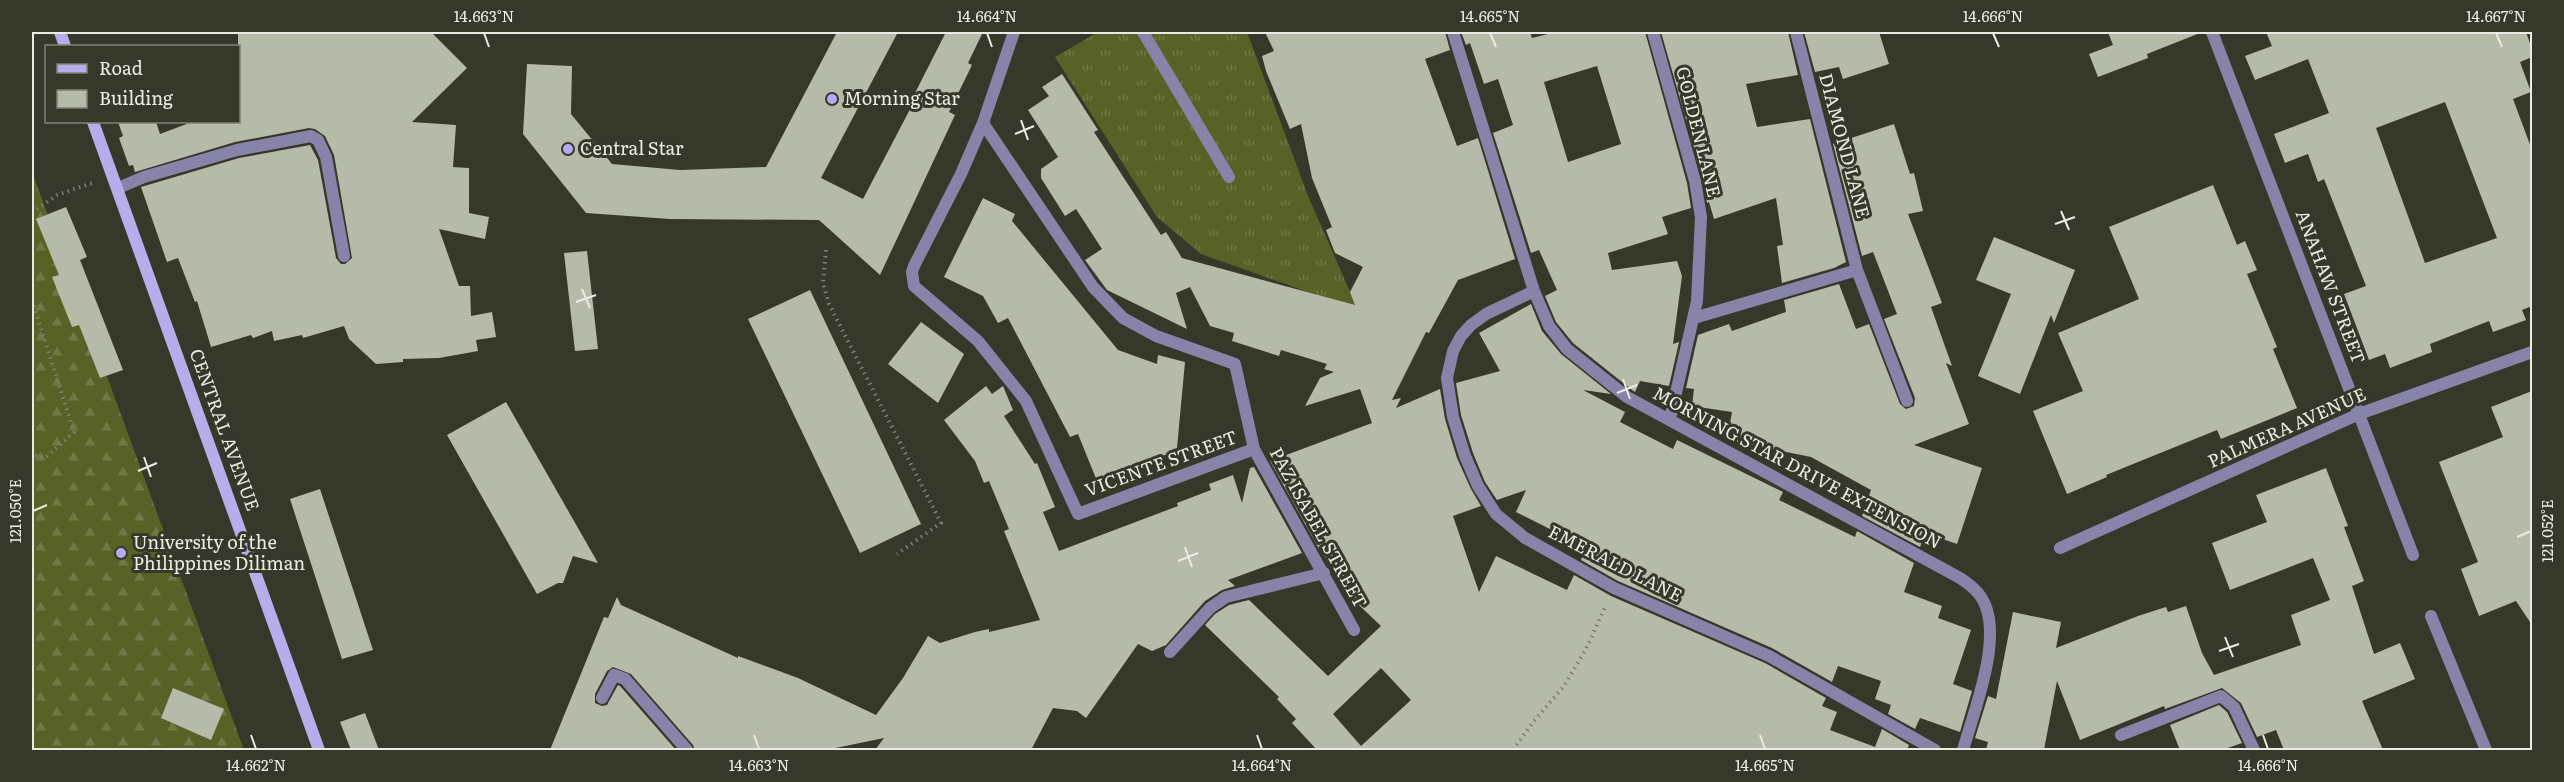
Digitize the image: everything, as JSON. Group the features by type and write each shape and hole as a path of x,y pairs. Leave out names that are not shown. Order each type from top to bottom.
{"main road":[{"name":"CENTRAL AVENUE","path":"93,123 319,750"}],"street":[{"path":"983,123 1014,32"},
{"path":"1143,32 1229,177"},
{"name":"MORNING STAR DRIVE EXTENSION","path":"1453,32 1534,291 1550,326 1567,349 1627,397 1960,578 1979,593 1990,617 1992,644 1963,750"},
{"name":"GOLDEN LANE","path":"1653,32 1695,181 1701,217 1697,301 1670,419"},
{"name":"DIAMOND LANE","path":"1796,32 1857,270 1907,401"},
{"name":"ANAHAW STREET","path":"2212,32 2413,555"},
{"name":"VICENTE STREET","path":"983,123 962,174 914,266 912,280 919,291 978,341 1026,401 1078,514 1254,449"},
{"name":"PAZ ISABEL STREET","path":"983,123 1093,287 1123,318 1156,336 1235,364 1254,449 1354,630"},
{"path":"118,188 144,177 237,150 311,136 318,140 326,157 344,256"},
{"path":"1694,318 1857,270"},
{"name":"EMERALD LANE","path":"1534,291 1486,314 1471,324 1461,336 1454,351 1447,378 1453,417 1478,486 1496,514 1525,538 1614,588 1769,656 1935,750"},
{"name":"PALMERA AVENUE","path":"2060,548 2359,414 2532,352"},
{"path":"1170,652 1210,608 1226,597 1324,573"},
{"path":"2431,616 2486,750"},
{"path":"602,699 614,675 625,679 687,750"},
{"path":"2121,735 2222,696 2234,707 2254,750"}],"path":[{"path":"32,213 57,195 81,187"},
{"path":"826,250 824,283 829,304 941,523 897,554"},
{"path":"32,300 74,432 45,458 32,455"},
{"path":"1514,750 1534,721 1564,686 1586,649 1614,588"}],"green space":[{"path":"1098,32 1247,32 1308,196 1358,310 1201,254 1157,217 1055,57"},
{"name":"University of the Philippines Diliman","path":"32,172 244,750 32,750"}],"building":[{"path":"238,32 431,32 467,68 412,122 456,125 453,167 469,168 469,213 489,217 485,239 439,229 459,286 470,286 471,316 492,312 496,337 476,340 478,351 439,358 403,359 403,362 376,364 349,339 344,326 303,338 302,335 274,341 272,331 253,338 251,335 211,347 197,301 195,302 178,258 167,262 141,187 239,158 310,145 318,160 336,258 341,264 345,264 352,258 334,155 325,136 315,129 309,128 235,142 135,172 133,165 129,166 119,138 123,136 118,123 156,123 160,134 189,123 240,123 240,45 238,45"},
{"path":"837,32 898,32 821,178 863,199 918,94 915,93 946,32 983,32 968,63 972,65 949,112 955,115 880,275 819,220 670,219 586,213 523,134 527,64 572,66 571,114 612,164 680,170 766,167"},
{"path":"1265,32 1445,32 1450,50 1425,59 1457,146 1478,138 1515,259 1458,280 1429,333 1426,332 1392,400 1401,398 1396,408 1440,389 1445,419 1457,458 1481,506 1453,516 1479,592 1496,556 1567,590 1574,575 1611,596 1765,663 1826,698 1822,706 1837,712 1830,730 1875,747 1882,729 1909,745 1907,750 1317,750 1292,723 1296,719 1277,699 1279,697 1205,625 1215,614 1229,605 1249,600 1328,676 1381,626 1343,590 1347,586 1318,547 1270,461 1372,423 1360,389 1305,406 1320,378 1334,372 1324,369 1327,364 1281,350 1279,356 1232,341 1234,333 1210,326 1190,287 1176,293 1187,329 1107,290 1085,260 1102,249 1076,209 1065,216 1041,178 1041,169 1058,157 1028,110 1049,96 1042,87 1062,74 1098,130 1094,132 1161,235 1166,232 1182,258 1355,305 1350,292 1363,267 1335,253 1326,230 1332,227 1312,178 1301,124 1290,129 1266,71 1262,56 1274,51","holes":["1381,668 1411,700 1361,746 1333,714"]},
{"path":"1461,32 1530,32 1532,38 1556,32 1645,32 1687,183 1691,208 1662,217 1668,234 1608,253 1612,270 1677,261 1682,276 1673,344 1679,342 1669,386 1640,381 1635,392 1573,343 1556,322 1545,296 1557,290 1539,250 1531,253 1493,133 1513,125 1498,79 1484,84 1470,43 1466,45","holes":["1597,66 1621,144 1568,162 1544,82"]},
{"path":"1661,32 1788,32 1798,75 1746,84 1757,127 1810,119 1846,262 1834,268 1782,283 1777,246 1783,245 1776,198 1714,219 1709,202 1707,203 1703,179"},
{"path":"1804,32 1879,32 1889,64 1843,79 1839,67 1815,72"},
{"path":"2108,32 2200,33 2147,54 2148,58 2098,77 2089,54 2113,45"},
{"path":"2266,32 2526,32 2532,49 2532,57 2520,62 2531,92 2513,99 2532,150 2532,306 2522,310 2526,320 2493,332 2489,321 2430,344 2432,352 2390,368 2385,354 2369,360 2344,294 2366,286 2324,179 2318,182 2308,154 2285,163 2274,134 2329,113 2308,59 2255,80 2245,56 2272,46","holes":["2445,102 2497,238 2425,263 2376,128"]},
{"path":"1894,124 1910,174 1914,173 1923,211 1908,214 1942,303 1931,307 1952,366 1946,363 1969,424 1914,445 1982,468 1957,544 1925,533 1920,547 1862,516 1871,490 1811,457 1727,440 1732,412 1692,406 1694,389 1686,388 1698,335 1729,324 1732,331 1786,312 1784,300 1839,284 1856,329 1869,324 1900,404 1906,409 1914,406 1915,398 1884,319 1897,314 1873,252 1862,256 1833,144"},
{"path":"2213,185 2237,245 2245,241 2257,270 2247,274 2277,347 2273,349 2297,408 2221,439 2217,430 2106,475 2107,477 2067,494 2033,411 2083,391 2058,333 2139,299 2109,227"},
{"path":"983,198 1015,214 1012,221 1118,350 1157,364 1158,355 1185,362 1177,448 1169,451 1170,453 1097,481 1078,434 1070,437 1008,318 998,323 983,296 944,277"},
{"path":"66,207 87,257 80,260 123,370 100,378 79,325 72,327 52,277 59,275 36,219"},
{"path":"1994,237 2075,270 2054,323 2051,315 2020,394 1978,376 2011,294 1976,280"},
{"path":"587,251 598,349 575,351 564,253"},
{"path":"810,290 921,524 860,553 748,319"},
{"path":"1531,304 1542,331 1561,354 1611,394 1583,390 1625,412 1620,422 1673,449 1677,440 1783,492 1779,500 1855,537 1857,531 1914,563 1904,592 1942,606 1938,618 1971,630 1953,684 1972,691 1960,732 1920,718 1915,729 1888,714 1891,705 1875,699 1881,681 1838,666 1832,682 1772,648 1618,581 1581,560 1586,547 1516,512 1526,490 1497,500 1485,482 1473,453 1461,415 1456,383 1500,371 1479,333"},
{"path":"921,322 964,354 938,403 888,364"},
{"path":"986,386 992,394 1003,386 1013,410 1004,416 1035,464 1037,463 1055,507 1043,512 1059,551 1178,506 1177,503 1211,490 1209,484 1233,475 1242,503 1250,468 1254,467 1302,553 1228,580 1235,586 1222,590 1205,601 1166,645 1152,651 1138,644 1086,718 1077,711 1053,708 1031,750 875,750 884,738 826,750 695,750 631,674 613,667 607,671 595,694 595,703 602,706 607,705 618,685 620,686 676,750 550,750 604,617 608,618 617,597 621,605 738,658 738,656 798,678 876,715 903,678 928,636 940,643 975,632 989,629 989,632 1040,620 1004,531 1009,529 989,481 984,483 975,461 944,420"},
{"path":"2532,391 2532,625 2516,601 2479,616 2461,569 2478,562 2439,462 2503,437 2491,407"},
{"path":"506,402 598,563 573,556 563,583 558,583 537,594 447,435"},
{"path":"2326,468 2348,526 2344,527 2364,581 2352,586 2374,654 2400,643 2415,679 2362,701 2383,750 2284,750 2276,730 2257,737 2241,703 2222,688 2165,709 2164,706 2080,740 2057,681 2044,750 1986,750 1988,742 1975,738 1988,696 1996,699 2013,612 2061,622 2056,648 2138,616 2166,607 2168,612 2186,606 2202,653 2214,675 2301,645 2291,615 2330,600 2313,558 2230,590 2212,543 2267,522 2256,495"},
{"path":"320,489 373,650 342,659 290,499"},
{"path":"173,688 224,709 211,740 161,718"},
{"path":"2219,705 2227,712 2242,743 2222,750 2180,750 2170,725"},
{"path":"365,713 379,750 351,750 340,722"}],"place":[{"name":"Morning Star","path":"832,99"},
{"name":"Central Star","path":"568,149"},
{"name":"University of the Philippines Diliman","path":"121,553"}]}
